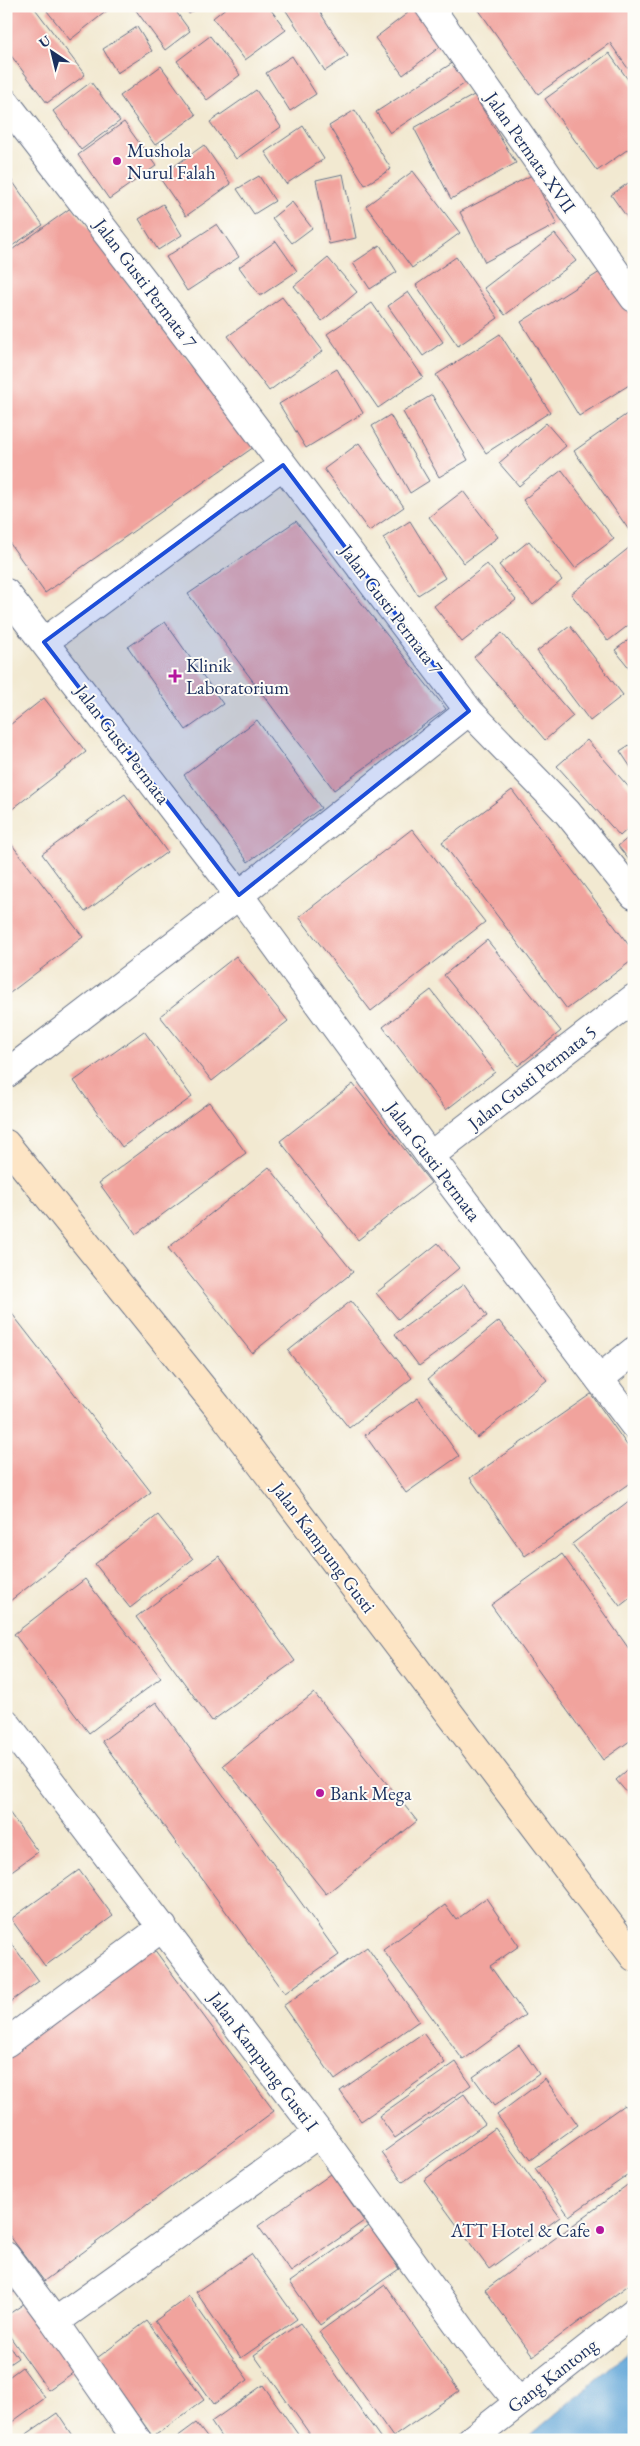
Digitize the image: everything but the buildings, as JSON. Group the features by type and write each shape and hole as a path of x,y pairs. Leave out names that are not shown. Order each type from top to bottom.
{"street":[{"name":"Jalan Permata XVII","path":"429,6 634,298"},
{"name":"Jalan Gusti Permata 7","path":"6,103 283,465 460,718 567,812 634,896"},
{"path":"44,642 283,465"},
{"name":"Jalan Gusti Permata","path":"6,593 239,895 430,1156 634,1425"},
{"path":"6,1074 239,895 460,718"},
{"name":"Jalan Gusti Permata 5","path":"430,1156 634,998"},
{"name":"Jalan Kampung Gusti","path":"6,1144 217,1406 634,1957"},
{"path":"599,1379 634,1350"},
{"name":"Jalan Kampung Gusti I","path":"11,1738 163,1928 319,2133 481,2356 518,2402"},
{"path":"6,2043 163,1928"},
{"path":"55,2322 319,2133"},
{"path":"6,2256 55,2322 137,2440"},
{"name":"Gang Kantong","path":"471,2440 634,2312"}],"highlighted area":[{"path":"283,465 469,711 239,895 44,642"}],"water":[{"path":"634,2347 634,2440 525,2440"}],"place":[{"name":"Mushola Nurul Falah","path":"117,161"},
{"name":"Klinik Laboratorium","path":"175,676"},
{"name":"Bank Mega","path":"320,1793"},
{"name":"ATT Hotel & Cafe","path":"600,2230"}]}
